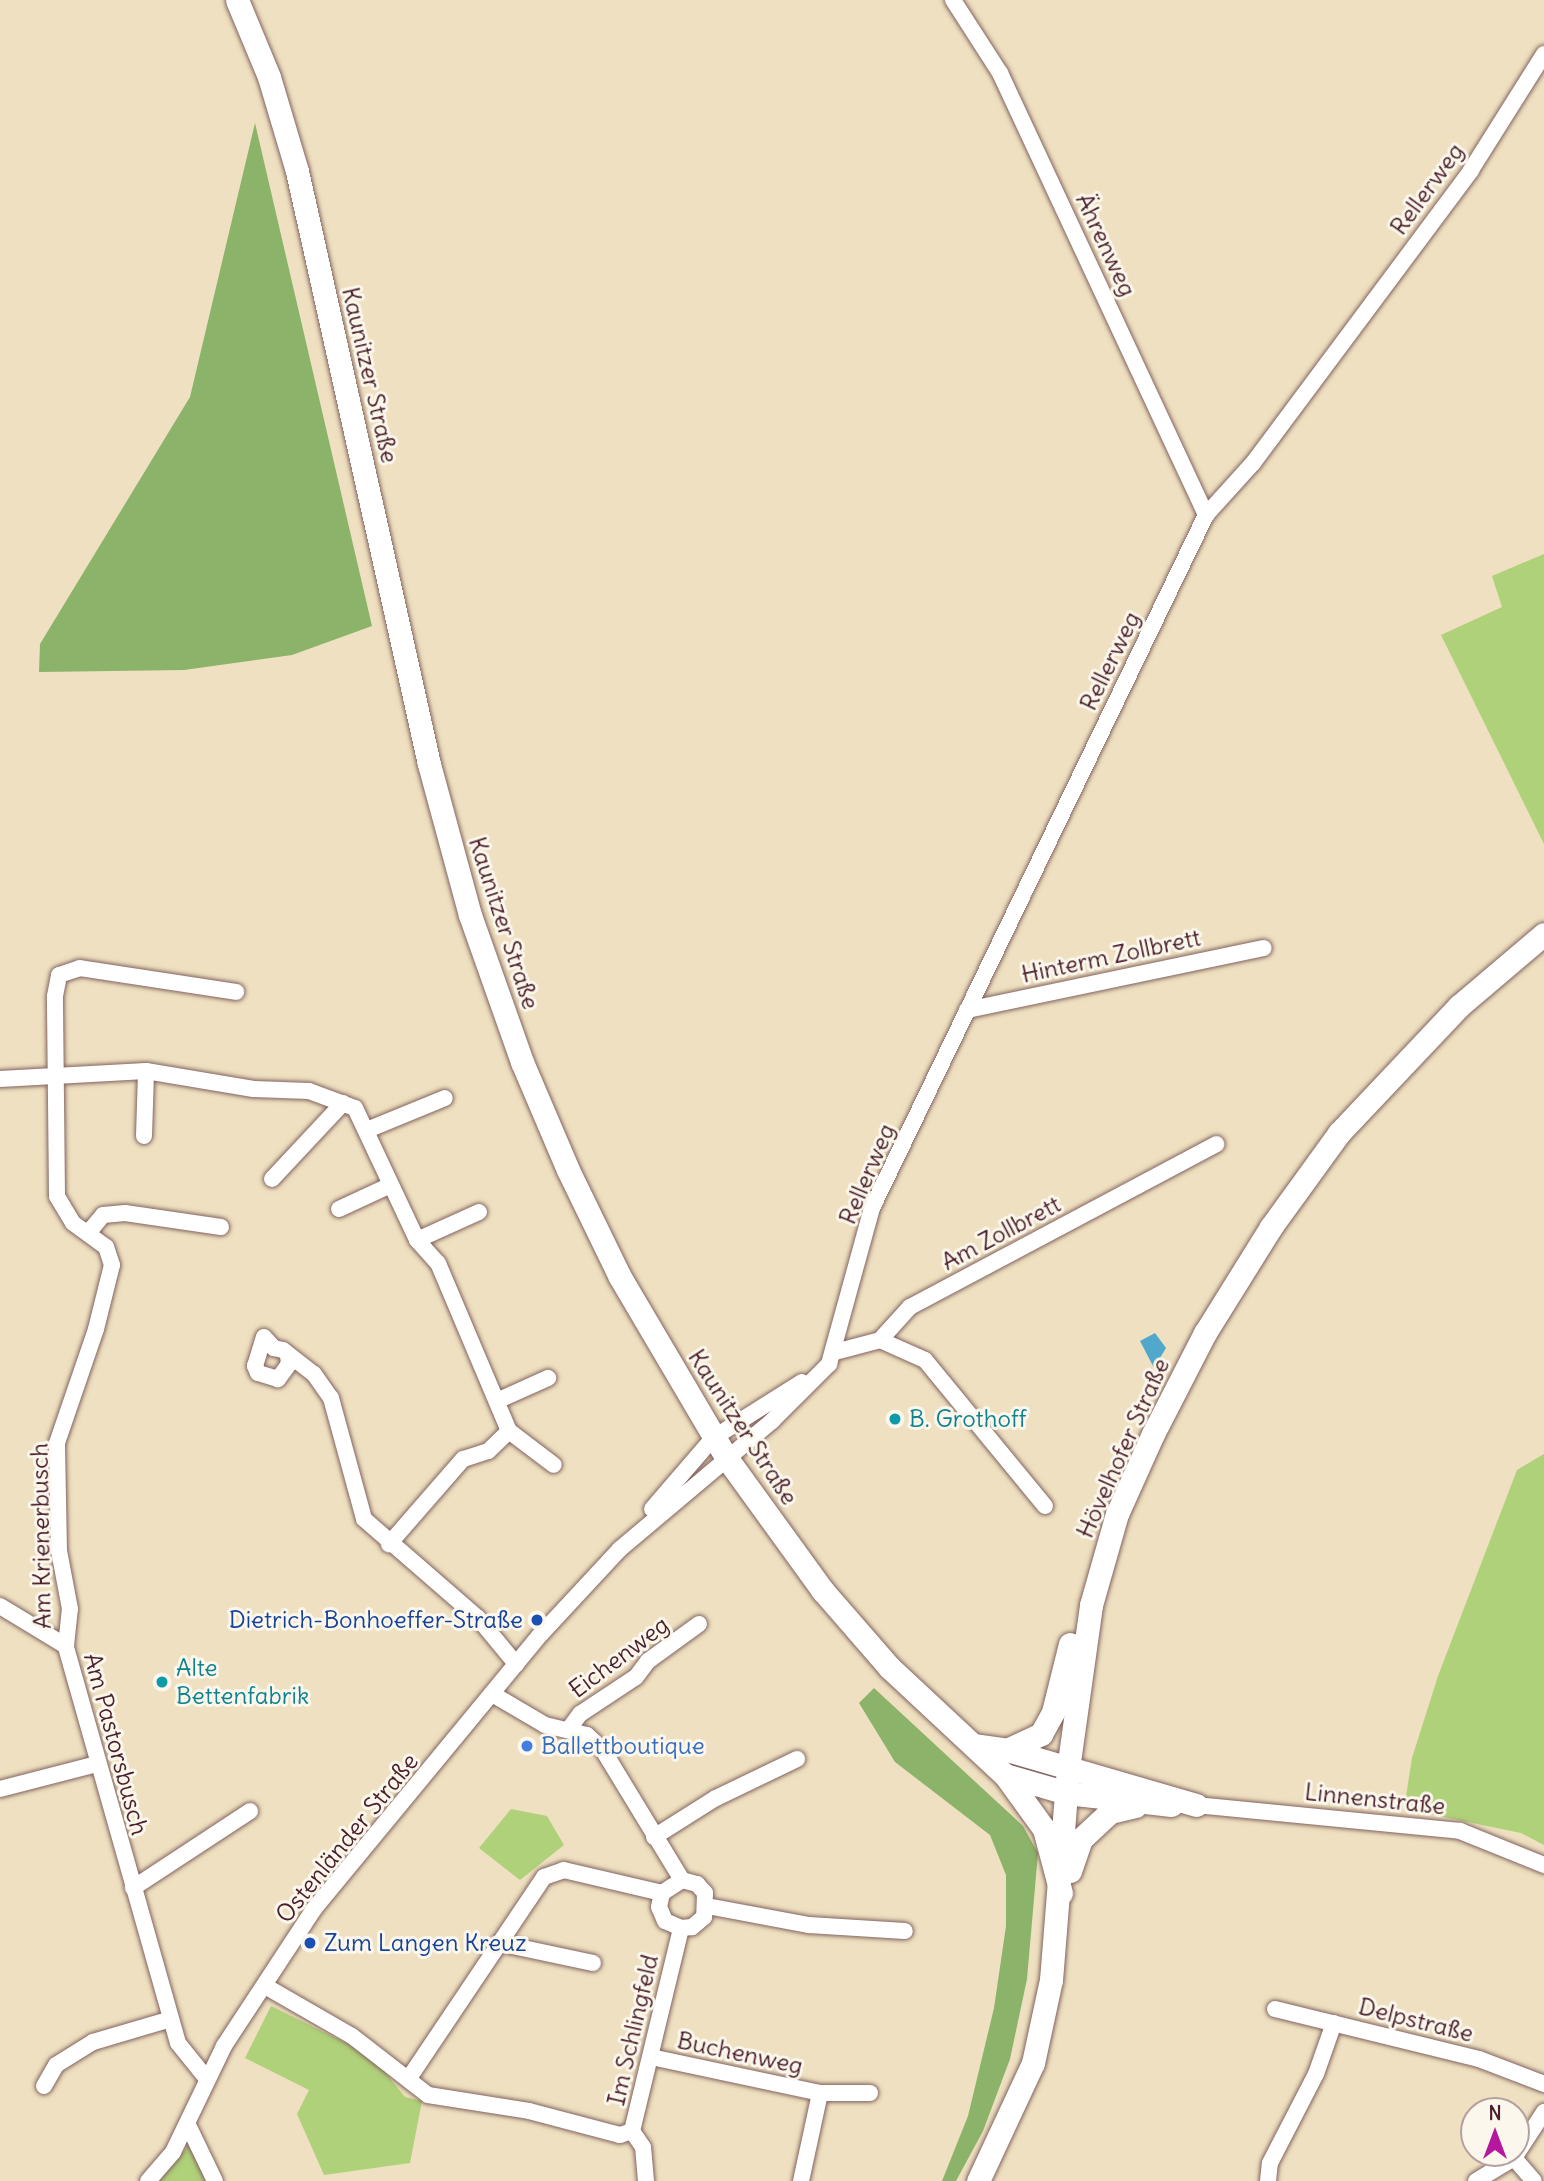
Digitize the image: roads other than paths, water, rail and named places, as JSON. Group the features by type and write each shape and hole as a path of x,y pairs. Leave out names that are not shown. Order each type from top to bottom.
{"main road":[{"name":"Kaunitzer Straße","path":"237,0 269,77 297,171 426,751 470,915 522,1062 568,1170 620,1277 720,1448 822,1591 889,1667 1006,1775"},
{"name":"Hövelhofer Straße","path":"978,2181 1033,2063 1051,1980 1061,1893 1068,1769 1090,1605 1117,1514 1153,1434 1205,1333 1271,1227 1339,1133 1408,1056 1507,962 1544,934"},
{"path":"1007,1750 1041,1734 1053,1712 1073,1634 1090,1605"},
{"path":"972,1745 1007,1750 1196,1805"},
{"path":"1006,1775 1068,1793 1142,1805 1196,1805"},
{"path":"1006,1775 1044,1829 1061,1893"},
{"path":"1061,1893 1081,1839 1110,1812 1142,1805"}],"street":[{"name":"Ährenweg","path":"953,0 1000,73 1206,515"},
{"name":"Rellerweg","path":"835,1352 872,1208 1206,515 1253,463 1471,170 1544,54"},
{"name":"Hinterm Zollbrett","path":"967,1010 1264,948"},
{"name":"Am Krienerbusch","path":"66,1646 70,1609 59,1551 57,1443 96,1329 112,1265 106,1247 73,1223 57,1196 59,1076 55,996 59,975 80,968 236,992"},
{"path":"144,1136 146,1071"},
{"path":"0,1079 146,1071 254,1089 309,1091 355,1108 417,1240 438,1263 499,1400 509,1431 554,1465"},
{"path":"367,1130 445,1098"},
{"path":"272,1180 343,1103"},
{"name":"Am Zollbrett","path":"880,1340 910,1307 1216,1144"},
{"path":"339,1209 391,1185"},
{"path":"417,1240 479,1212"},
{"path":"88,1233 103,1215 125,1213 221,1227"},
{"path":"720,1448 772,1421 820,1372 835,1352 880,1340 925,1360 1045,1506"},
{"path":"288,1355 314,1374 331,1398 364,1519 389,1544 478,1618 516,1664"},
{"path":"720,1448 820,1372"},
{"path":"499,1400 548,1378"},
{"path":"389,1544 463,1459 488,1451 509,1431"},
{"name":"Ostenländer Straße","path":"148,2181 173,2152 224,2046 314,1909 494,1695 516,1664 621,1549 720,1448"},
{"name":"Ostenländer Straße","path":"621,1549 720,1448"},
{"name":"Am Pastorsbusch","path":"0,1606 66,1646 97,1764 171,2019 184,2052 207,2079"},
{"name":"Eichenweg","path":"569,1729 580,1714 636,1677 649,1661 699,1624"},
{"path":"494,1695 545,1725 587,1735 603,1750 682,1880 697,1884 705,1893 708,1906 809,1925 905,1931"},
{"path":"654,1837 716,1798 797,1759"},
{"path":"0,1789 97,1764"},
{"name":"Linnenstraße","path":"1196,1805 1460,1831 1544,1865"},
{"name":"Am Pastorsbusch","path":"133,1888 250,1811"},
{"path":"408,2078 538,1884 554,1872 564,1870 662,1893 682,1880"},
{"name":"Im Schlingfeld","path":"662,1893 659,1907 665,1921 681,1928 692,1927 704,1917 708,1906"},
{"name":"Im Schlingfeld","path":"646,2181 643,2147 632,2131 681,1928"},
{"path":"499,1943 593,1963"},
{"path":"265,1986 352,2036 428,2095 529,2110 620,2134 632,2131"},
{"name":"Delpstraße","path":"1275,2009 1479,2059 1544,2084"},
{"path":"44,2087 56,2065 93,2042 171,2019"},
{"path":"1268,2181 1269,2163 1316,2074 1334,2023"},
{"name":"Buchenweg","path":"651,2057 820,2093 870,2093"},
{"name":"Buchenweg","path":"801,2181 820,2093"},
{"path":"1530,2133 1544,2112"},
{"path":"188,2125 215,2181"},
{"path":"1476,2181 1499,2167"},
{"path":"1522,2167 1534,2181"}],"water":[{"path":"1155,1333 1166,1348 1154,1368 1140,1341"}],"place":[{"name":"B. Grothoff","path":"895,1419"},
{"name":"Dietrich-Bonhoeffer-Straße","path":"537,1620"},
{"name":"Alte Bettenfabrik","path":"162,1682"},
{"name":"Ballettboutique","path":"527,1746"},
{"name":"Zum Langen Kreuz","path":"310,1943"}]}
